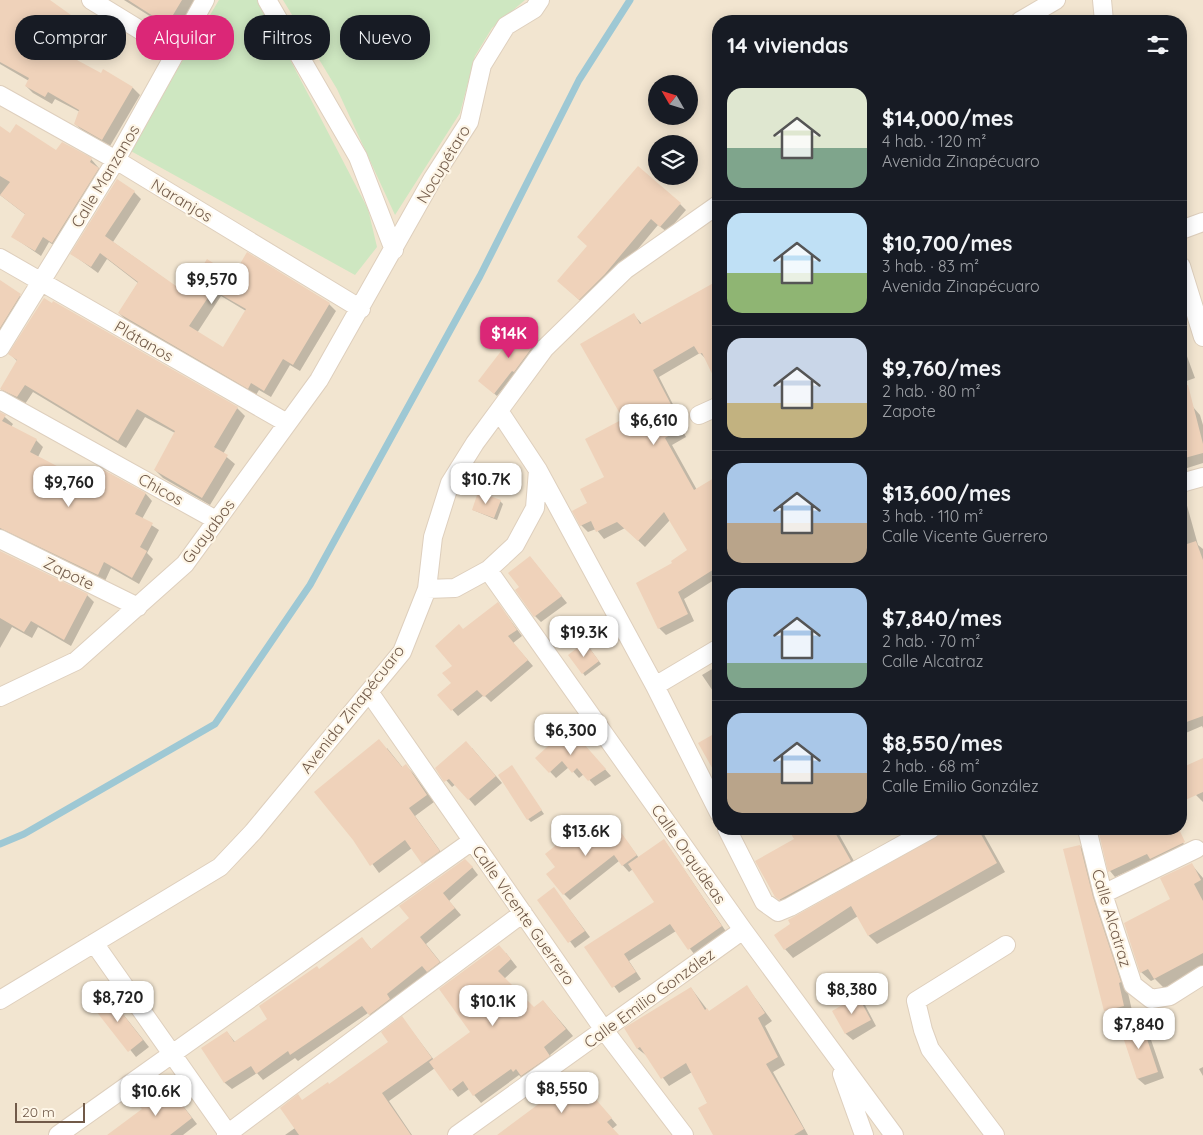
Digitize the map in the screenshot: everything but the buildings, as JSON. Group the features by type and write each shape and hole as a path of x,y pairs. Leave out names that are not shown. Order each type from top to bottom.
{"street":[{"path":"91,0 136,28"},
{"name":"Calle Manzanos","path":"197,15 205,0"},
{"path":"267,0 358,157 394,250"},
{"name":"Nocupétaro","path":"361,309 433,178 469,122 482,66 506,26 534,9 540,0"},
{"path":"1033,15 1056,0"},
{"path":"1102,0 1103,15"},
{"name":"Calle Manzanos","path":"0,348 116,160 172,60"},
{"name":"Naranjos","path":"0,95 116,160 361,309"},
{"name":"Avenida Zinapécuaro","path":"0,1000 220,867 253,832 402,652 427,589 434,537 450,483 474,443 545,348 625,270 712,209"},
{"path":"1187,228 1203,222"},
{"name":"Plátanos","path":"0,258 288,423"},
{"path":"1187,285 1203,337"},
{"name":"Guayabos","path":"0,697 76,661 185,564 320,380 361,309"},
{"name":"Chicos","path":"0,400 216,520"},
{"path":"699,415 712,409"},
{"path":"499,411 538,470 655,686 712,799"},
{"path":"427,589 455,588 488,570 515,545 535,508 538,470"},
{"path":"1187,482 1203,477"},
{"name":"Zapote","path":"0,539 138,607"},
{"name":"Calle Orquídeas","path":"488,570 743,930 894,1135"},
{"path":"655,686 712,652"},
{"name":"Calle Vicente Guerrero","path":"369,692 604,1030 684,1135"},
{"path":"730,835 764,902 778,912 920,835"},
{"name":"Calle Alcatraz","path":"1089,835 1104,894 1133,985 1151,999 1170,996 1203,975"},
{"path":"58,1135 472,841"},
{"path":"1104,894 1196,848"},
{"path":"94,943 228,1134 523,913"},
{"name":"Calle Emilio González","path":"457,1135 743,930"},
{"path":"995,1135 930,1049 916,1001 1006,945"},
{"path":"836,1057 864,1135"}],"shaded area":[{"path":"0,0 1203,0 1203,1135 0,1135"}],"green space":[{"path":"219,0 259,0 267,15 244,15 244,60 290,60 368,209 377,247 355,275 129,150 183,60 234,60 234,15 210,15"},
{"path":"283,0 525,0 492,28 475,56 460,113 395,215 337,89 319,60 330,60 330,15 292,15"}],"waterway":[{"path":"0,844 24,834 215,724 310,585 480,276 579,80 630,0"}]}
